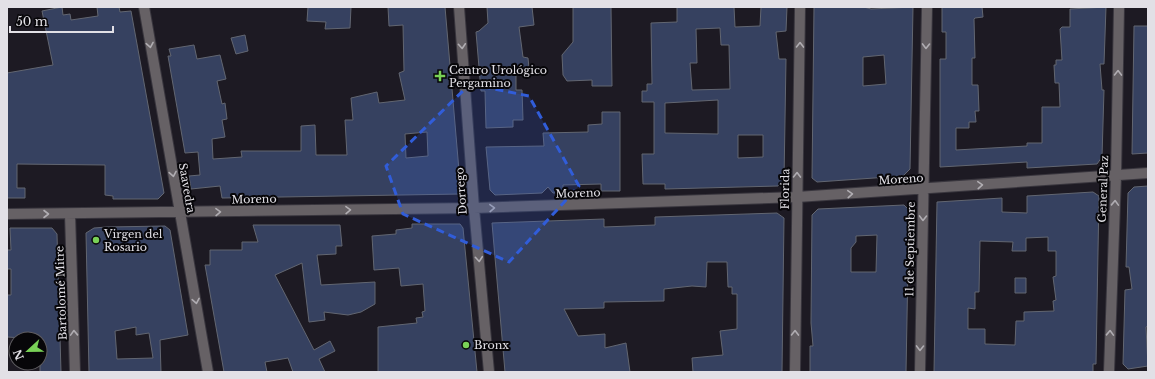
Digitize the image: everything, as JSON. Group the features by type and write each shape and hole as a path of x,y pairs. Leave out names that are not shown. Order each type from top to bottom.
{"street":[{"name":"Saavedra","path":"144,7 208,372"},
{"name":"Dorrego","path":"459,7 474,208 489,372"},
{"name":"Florida","path":"795,372 800,7"},
{"name":"11 de Septiembre","path":"920,372 927,7"},
{"name":"General Paz","path":"1109,372 1120,7"},
{"name":"Moreno","path":"7,214 474,208 797,197 923,190 1148,173"},
{"name":"Bartolomé Mitre","path":"70,214 75,372"}],"highlighted area":[{"path":"470,84 529,96 579,186 509,262 403,214 386,166"}],"building":[{"path":"62,7 63,15 70,14 71,20 98,16 97,7 119,7 120,12 131,11 164,193 158,199 113,199 113,196 105,195 105,165 17,164 17,188 25,188 25,198 7,198 7,73 53,65 42,11"},
{"path":"308,7 351,7 350,28 325,29 326,22 307,21"},
{"path":"388,7 445,7 461,194 222,198 220,186 191,189 189,176 200,175 198,152 185,153 168,56 171,56 169,49 194,45 197,59 220,55 226,79 217,81 222,104 225,103 227,119 222,120 225,137 212,139 213,159 242,157 241,151 301,151 301,126 315,125 316,155 347,155 345,120 353,120 351,98 377,92 379,103 405,100 399,73 404,71 403,25 389,26","holes":["427,132 428,156 406,158 405,134"]},
{"path":"487,7 532,7 534,25 519,27 523,57 528,58 529,68 516,69 516,90 522,90 523,120 513,120 513,127 486,128 485,91 481,91 476,32 488,23"},
{"path":"573,7 611,7 612,86 592,86 592,80 567,81 563,75 562,55 573,42"},
{"path":"677,7 734,7 735,27 760,26 761,7 787,7 786,31 776,32 779,59 786,59 784,180 778,186 665,189 665,184 643,184 642,154 654,154 654,102 642,102 642,91 647,91 647,84 652,84 651,23 677,22","holes":["720,28 721,45 729,45 730,89 692,90 690,63 697,63 696,29","718,100 718,134 665,133 665,103","738,135 763,135 763,157 738,158"]},
{"path":"814,7 864,7 871,9 913,7 910,169 903,176 817,182 812,178","holes":["884,55 886,84 863,86 863,57"]},
{"path":"942,7 982,7 983,17 974,19 975,58 972,58 972,85 978,85 979,111 975,111 976,122 969,122 969,128 956,128 956,150 1027,146 1027,143 1042,143 1042,107 1060,107 1059,83 1055,83 1054,65 1056,65 1056,60 1062,60 1060,29 1062,27 1070,27 1070,9 1106,7 1104,64 1100,64 1102,90 1104,90 1102,157 1097,164 1027,168 1027,162 940,167 940,59 946,59 946,32 942,32"},
{"path":"1134,26 1148,26 1148,153 1132,154"},
{"path":"245,35 248,51 236,54 231,38"},
{"path":"602,112 620,112 620,191 601,191 601,184 563,185 563,193 553,193 548,187 542,193 495,195 490,190 486,147 544,146 543,133 588,132 588,125 602,124"},
{"path":"1148,186 1148,326 1146,327 1148,366 1128,369 1123,364 1125,290 1132,289 1129,267 1126,267 1128,193 1134,187"},
{"path":"1093,192 1099,196 1096,364 1093,364 1093,372 934,372 937,202 1002,198 1002,212 1027,213 1027,196","holes":["1048,237 1048,251 1056,251 1056,276 1053,277 1056,300 1053,301 1054,311 1024,312 1024,321 1016,321 1015,345 985,344 985,329 968,329 968,308 975,309 975,292 979,292 980,241 1013,242 1012,251 1026,251 1026,238"]},
{"path":"904,205 909,210 906,372 810,372 810,346 813,346 811,323 812,215 818,209","holes":["877,235 876,272 851,272 851,248 856,242 856,236"]},
{"path":"777,213 784,218 782,372 693,372 692,358 723,355 720,331 737,329 737,294 732,294 732,287 728,287 727,262 707,262 706,287 692,286 664,289 664,301 604,302 604,308 564,309 578,336 605,334 605,348 626,343 630,372 505,372 492,223 604,219 604,227 655,225 655,217"},
{"path":"412,224 460,224 463,228 477,372 378,372 378,327 417,323 416,318 423,317 422,312 425,311 423,284 401,286 399,268 374,270 372,236 396,234 396,230 412,228"},
{"path":"253,225 340,225 342,246 336,246 336,254 317,255 321,285 375,282 375,304 361,312 348,315 324,312 325,320 309,322 302,263 275,275 314,350 330,341 335,351 319,359 325,372 293,372 288,358 265,362 267,372 224,372 205,265 210,265 210,250 242,250 242,242 258,242"},
{"path":"165,226 170,230 188,335 160,340 161,372 89,372 86,233 94,228","holes":["136,327 136,335 149,333 153,358 117,359 115,331"]},
{"path":"10,228 52,228 57,234 61,372 40,372 48,371 48,331 8,331 7,337 7,295 11,295 11,269 7,269 7,250 11,250"},
{"path":"1015,278 1026,278 1026,293 1015,293"}],"place":[{"name":"Centro Urológico Pergamino","path":"440,76"},
{"name":"Virgen del Rosario","path":"96,240"},
{"name":"Bronx","path":"466,345"}]}
